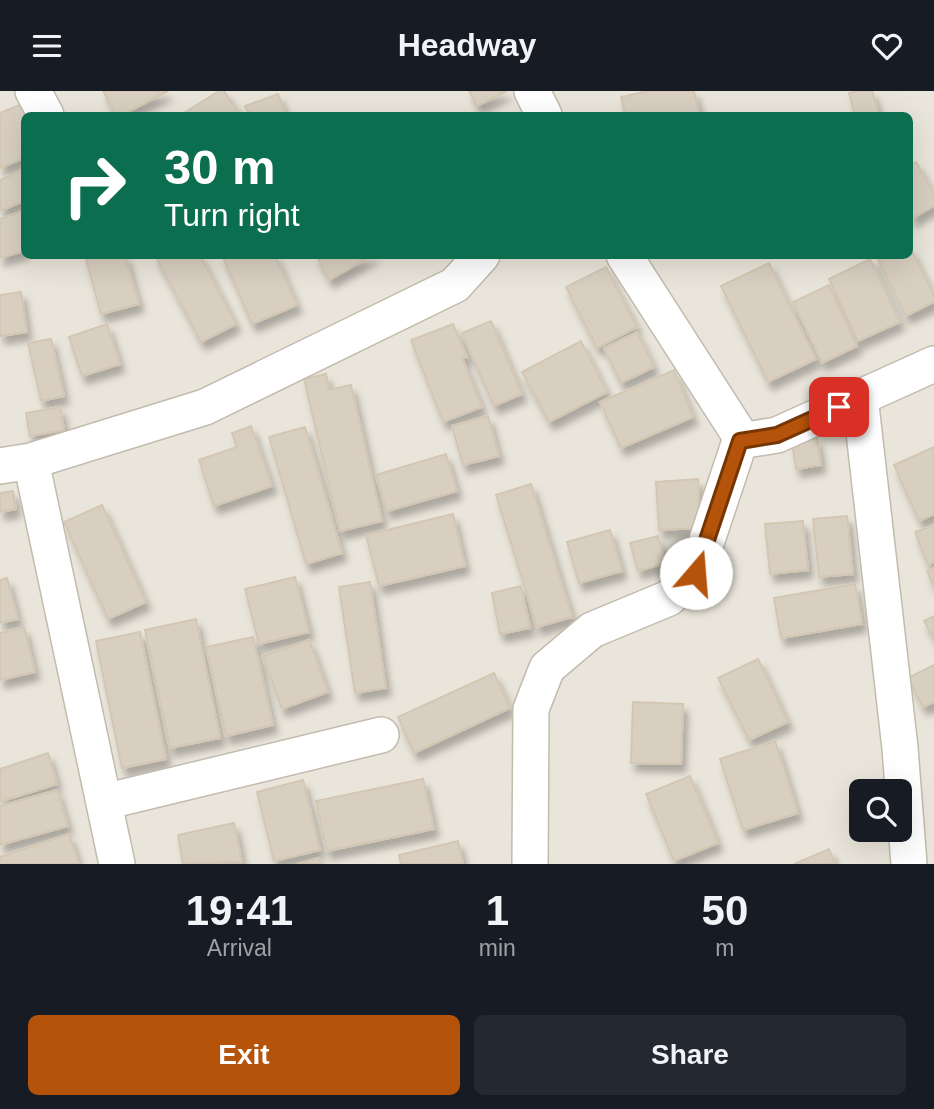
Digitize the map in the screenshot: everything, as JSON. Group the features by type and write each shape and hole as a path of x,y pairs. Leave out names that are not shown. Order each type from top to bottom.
{"street":[{"path":"33,91 45,112"},
{"path":"532,91 542,112"},
{"path":"117,864 104,802 16,463 205,407 455,285 478,259"},
{"path":"626,259 740,441"},
{"path":"740,441 777,435 934,364"},
{"path":"860,397 900,748 909,864"},
{"path":"530,864 531,709 547,668 592,630 669,598 696,573 740,441"},
{"path":"104,802 381,735"}],"shaded area":[{"path":"0,91 934,91 934,864 0,864"}],"building":[{"path":"103,91 168,91 128,112 114,112"},
{"path":"219,91 224,91 238,112 186,112"},
{"path":"469,91 507,91 477,106"},
{"path":"648,91 694,91 699,112 624,112 621,97"},
{"path":"872,91 878,112 854,112 849,93"},
{"path":"278,94 285,112 248,112 245,106"},
{"path":"27,102 32,112 21,112 21,159 0,168 0,113"},
{"path":"916,162 934,194 934,206 913,218 913,164"},
{"path":"21,171 21,202 0,211 0,180"},
{"path":"21,212 21,252 0,258 0,219"},
{"path":"913,253 934,295 934,302 906,316 878,259 913,259"},
{"path":"86,259 126,259 139,304 101,314"},
{"path":"157,259 202,259 236,324 201,342"},
{"path":"224,259 277,259 297,305 252,324"},
{"path":"318,259 366,259 329,280"},
{"path":"870,259 900,322 858,341 829,279"},
{"path":"769,263 816,359 768,382 721,286"},
{"path":"606,267 637,327 597,348 566,287"},
{"path":"829,285 857,346 822,363 793,302"},
{"path":"21,292 27,332 0,336 0,295"},
{"path":"491,321 522,394 494,406 462,333"},
{"path":"107,324 120,364 82,376 69,337"},
{"path":"453,324 467,357 462,358 482,407 443,422 411,340"},
{"path":"637,332 654,367 621,383 604,348"},
{"path":"51,339 64,396 41,401 28,343"},
{"path":"581,341 607,392 549,422 522,372"},
{"path":"674,370 693,417 621,448 600,402"},
{"path":"326,374 329,390 351,385 382,521 340,531 304,379"},
{"path":"60,407 64,430 30,436 26,413"},
{"path":"488,416 499,456 463,465 452,426"},
{"path":"251,426 272,486 214,506 199,460 237,447 232,433"},
{"path":"305,427 342,553 306,564 269,437"},
{"path":"817,438 821,465 796,469 792,442"},
{"path":"934,447 934,514 919,521 894,465"},
{"path":"446,454 457,491 387,511 376,475"},
{"path":"698,479 700,528 659,530 656,482"},
{"path":"531,484 572,617 537,627 496,495"},
{"path":"13,491 16,509 0,512 0,493"},
{"path":"102,505 146,602 108,619 64,522"},
{"path":"453,514 465,566 379,586 366,535"},
{"path":"847,516 853,574 819,577 813,519"},
{"path":"803,521 808,570 770,574 765,524"},
{"path":"934,525 934,562 928,565 915,532"},
{"path":"610,530 622,571 579,583 567,542"},
{"path":"658,536 665,563 638,571 630,543"},
{"path":"934,568 934,587 927,571"},
{"path":"295,577 309,632 259,644 245,589"},
{"path":"7,578 18,619 0,623 0,580"},
{"path":"370,582 386,688 355,693 339,587"},
{"path":"855,584 862,624 781,638 774,598"},
{"path":"521,586 530,628 500,634 492,593"},
{"path":"934,616 934,639 924,621"},
{"path":"196,619 220,738 170,748 145,630"},
{"path":"24,627 35,672 0,680 0,633"},
{"path":"140,632 166,759 122,768 96,641"},
{"path":"253,637 273,725 226,736 206,647"},
{"path":"309,640 328,692 282,709 263,656"},
{"path":"758,659 788,722 749,740 718,678"},
{"path":"934,665 934,702 923,707 908,678"},
{"path":"494,673 510,708 414,753 398,717"},
{"path":"633,702 683,704 681,764 631,763"},
{"path":"775,741 798,813 743,830 720,759"},
{"path":"48,753 57,784 0,802 0,769"},
{"path":"690,776 718,843 674,861 646,794"},
{"path":"423,779 434,829 327,851 316,801"},
{"path":"303,780 320,850 274,861 257,792"},
{"path":"57,790 68,826 0,845 0,806"},
{"path":"234,823 242,862 183,864 178,835"},
{"path":"69,834 79,864 0,864 0,857"},
{"path":"458,841 463,864 401,864 399,855"},
{"path":"829,849 835,864 794,864"},
{"path":"319,858 321,864 298,864"}],"route":[{"path":"696,573 740,441 777,435 839,407"}]}
